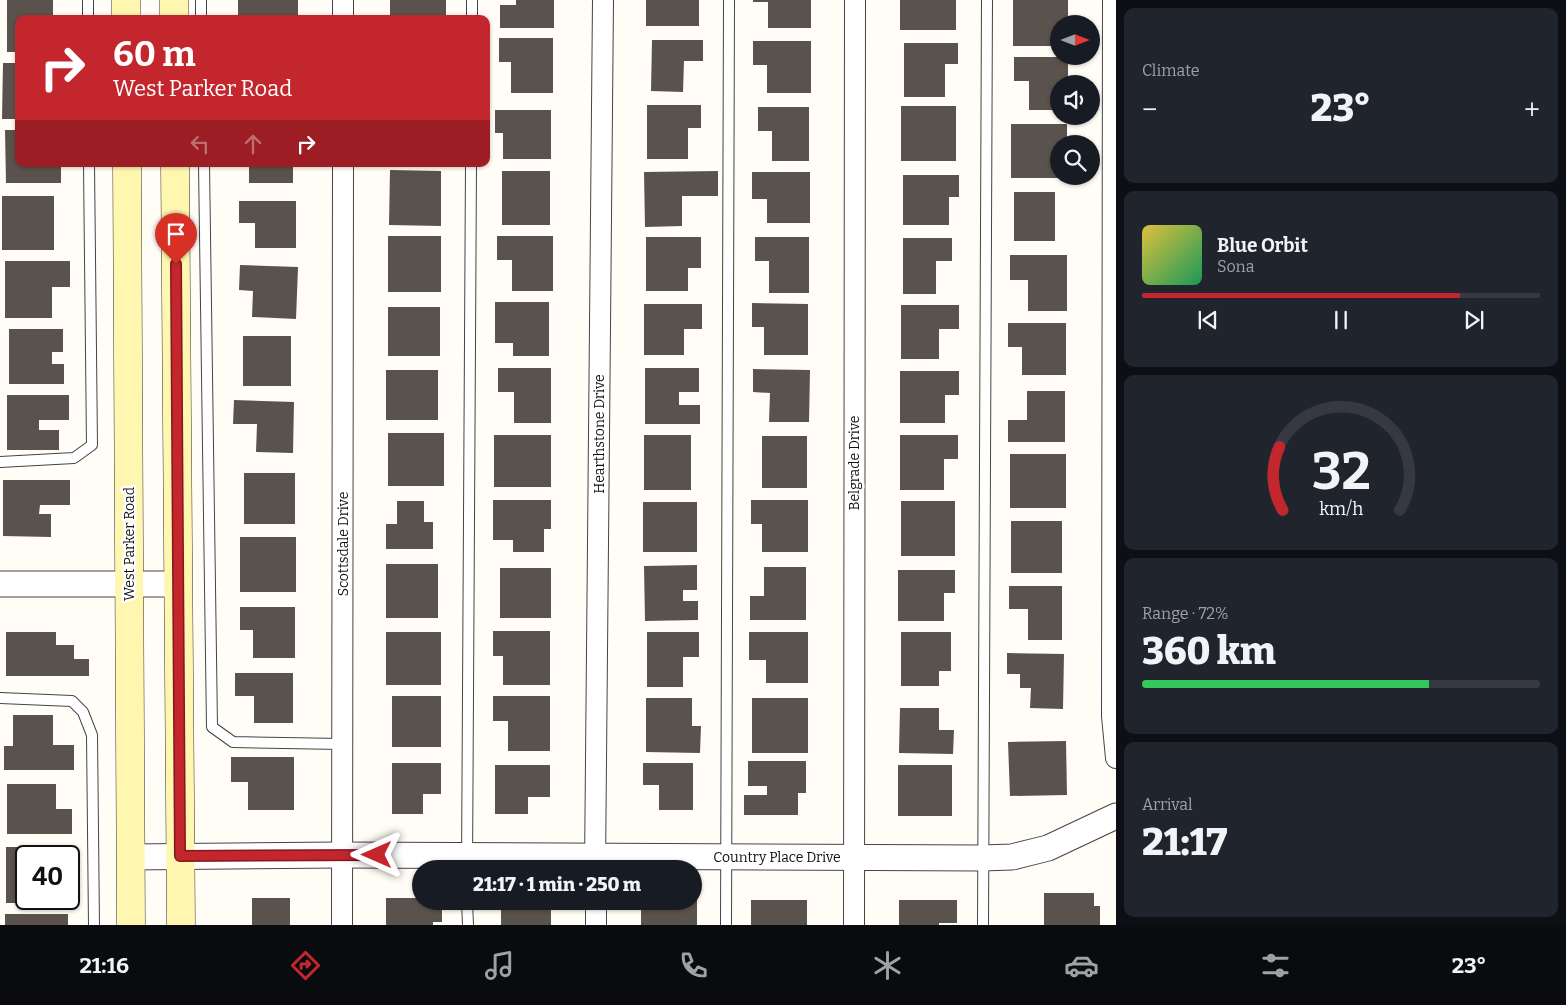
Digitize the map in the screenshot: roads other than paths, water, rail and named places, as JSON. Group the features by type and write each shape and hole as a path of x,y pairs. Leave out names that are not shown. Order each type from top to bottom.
{"main road":[{"path":"126,0 126,15"},
{"path":"174,0 174,15"},
{"name":"West Parker Road","path":"127,167 131,925"},
{"path":"175,167 180,925"}],"street":[{"path":"343,0 343,15"},
{"name":"Hearthstone Drive","path":"596,860 603,0"},
{"name":"Belgrade Drive","path":"854,925 855,0"},
{"path":"1113,0 1112,716 1116,758"},
{"name":"Scottsdale Drive","path":"342,925 343,167"},
{"path":"0,584 177,584"},
{"name":"Country Place Drive","path":"661,860 726,857 1012,857 1048,848 1116,816"},
{"name":"Country Place Drive","path":"131,857 341,855 431,860"},
{"path":"596,910 596,925"}],"lane":[{"path":"88,0 88,15"},
{"path":"201,0 201,15"},
{"path":"472,0 472,15"},
{"path":"726,925 729,0"},
{"path":"983,925 987,0"},
{"path":"0,462 74,458 92,445 89,167"},
{"path":"204,167 212,726 233,742 342,744"},
{"path":"467,860 471,167"},
{"path":"0,698 72,701 83,712 92,735 94,925"},
{"path":"467,910 468,925"}]}
